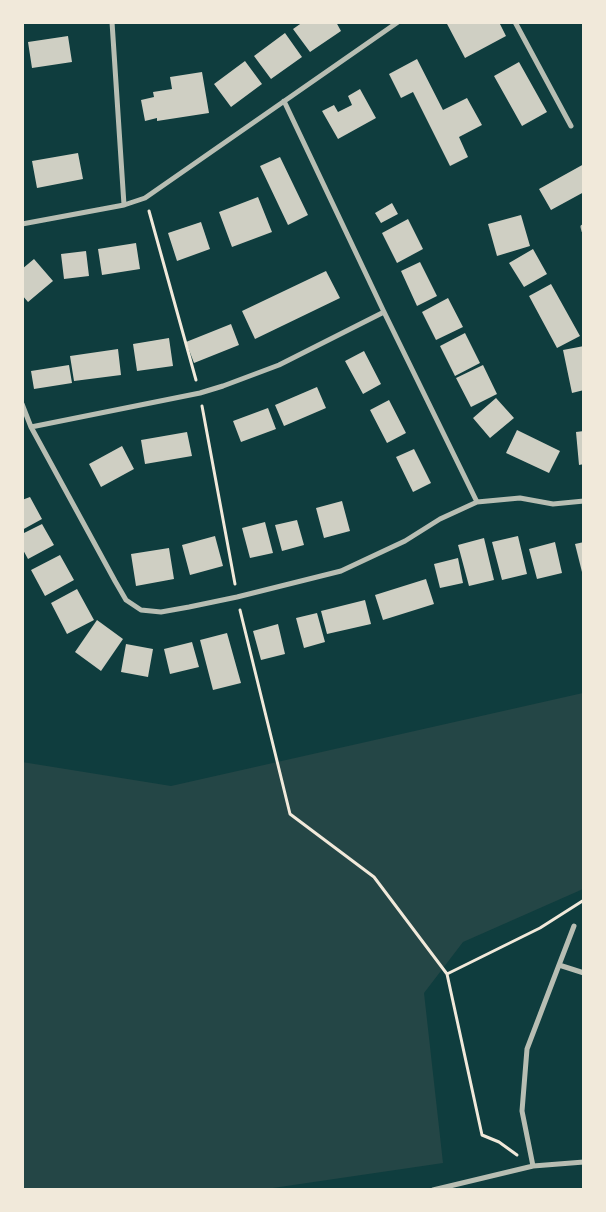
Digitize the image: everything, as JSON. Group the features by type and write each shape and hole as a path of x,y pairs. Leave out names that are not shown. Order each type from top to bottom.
{"street":[{"path":"112,22 124,205"},
{"path":"22,224 124,205 145,198 398,22"},
{"path":"514,22 571,126"},
{"path":"284,101 477,502"},
{"path":"31,427 200,393 223,386 279,365 384,312"},
{"path":"22,404 31,427 126,600 141,610 161,612 237,597 341,571 405,541 440,519 477,502 520,498 553,504 584,501"},
{"path":"533,1166 522,1111 527,1049 574,926"},
{"path":"559,965 584,973"},
{"path":"433,1190 533,1166 584,1162"}],"path":[{"path":"237,597 290,814 374,877 447,974 482,1135 499,1142"},
{"path":"447,974 540,928 584,900"}],"shaded area":[{"path":"583,693 583,889 463,942 424,993 443,1163 266,1189 23,1189 22,762 171,786"}],"building":[{"path":"303,22 336,22 341,31 310,52 293,29"},
{"path":"446,22 499,22 506,36 465,58"},
{"path":"285,33 302,57 271,79 254,56"},
{"path":"68,36 72,62 32,68 28,42"},
{"path":"417,59 443,110 467,98 482,125 459,137 468,157 450,166 413,92 401,98 389,74"},
{"path":"245,61 262,84 231,107 214,84"},
{"path":"519,62 547,112 522,126 494,76"},
{"path":"202,72 209,113 145,121 141,100 154,97 153,92 172,89 170,77"},
{"path":"360,89 376,118 338,139 322,111 334,105 338,112 352,105 348,96"},
{"path":"78,153 83,179 37,188 32,161"},
{"path":"280,157 308,215 288,225 260,166"},
{"path":"584,164 584,192 551,210 539,189"},
{"path":"258,197 272,232 232,247 219,212"},
{"path":"392,203 398,214 381,223 375,213"},
{"path":"521,215 530,246 497,256 488,224"},
{"path":"408,219 423,249 397,263 382,233"},
{"path":"201,222 210,249 177,261 168,233"},
{"path":"136,243 140,269 102,275 98,249"},
{"path":"533,249 547,274 524,287 509,263"},
{"path":"86,251 89,276 64,279 61,254"},
{"path":"34,259 53,281 28,302 22,295 22,269"},
{"path":"420,262 437,296 417,306 401,271"},
{"path":"326,271 340,298 255,339 242,311"},
{"path":"551,284 580,336 557,348 529,296"},
{"path":"448,298 463,327 436,340 422,312"},
{"path":"231,324 239,345 194,363 186,342"},
{"path":"465,333 480,363 455,376 440,346"},
{"path":"169,338 173,366 137,371 133,344"},
{"path":"584,346 584,390 572,393 563,350"},
{"path":"118,349 121,375 74,381 70,356"},
{"path":"364,351 381,384 363,394 345,361"},
{"path":"69,365 72,383 34,389 31,371"},
{"path":"483,365 497,394 471,407 456,378"},
{"path":"317,387 326,408 284,426 275,405"},
{"path":"496,398 514,418 490,438 473,418"},
{"path":"389,400 406,433 387,443 370,410"},
{"path":"268,408 276,429 241,442 233,421"},
{"path":"517,430 560,451 549,473 506,453"},
{"path":"584,431 584,464 579,465 576,432"},
{"path":"187,432 192,456 145,464 141,440"},
{"path":"122,446 134,469 101,487 89,464"},
{"path":"414,449 431,483 413,492 396,457"},
{"path":"30,497 42,519 22,530 22,500"},
{"path":"342,501 350,531 324,538 316,508"},
{"path":"297,520 304,545 282,551 275,525"},
{"path":"265,522 273,553 250,558 242,528"},
{"path":"42,524 54,545 28,559 22,548 22,534"},
{"path":"215,536 223,566 190,575 182,545"},
{"path":"518,536 527,574 502,580 492,542"},
{"path":"484,538 494,580 469,586 458,545"},
{"path":"555,542 562,573 537,579 529,549"},
{"path":"584,542 584,571 582,572 575,544"},
{"path":"169,548 174,579 136,586 131,554"},
{"path":"60,555 74,580 45,596 31,570"},
{"path":"458,558 463,583 440,588 434,564"},
{"path":"426,579 434,604 383,620 375,595"},
{"path":"77,589 94,620 67,634 51,603"},
{"path":"365,600 371,624 327,634 321,611"},
{"path":"317,613 325,642 304,648 296,618"},
{"path":"97,620 123,639 101,671 75,652"},
{"path":"278,624 285,654 261,660 253,631"},
{"path":"227,633 241,683 213,690 200,640"},
{"path":"192,642 199,667 170,674 164,649"},
{"path":"126,644 153,649 148,677 121,672"}]}
